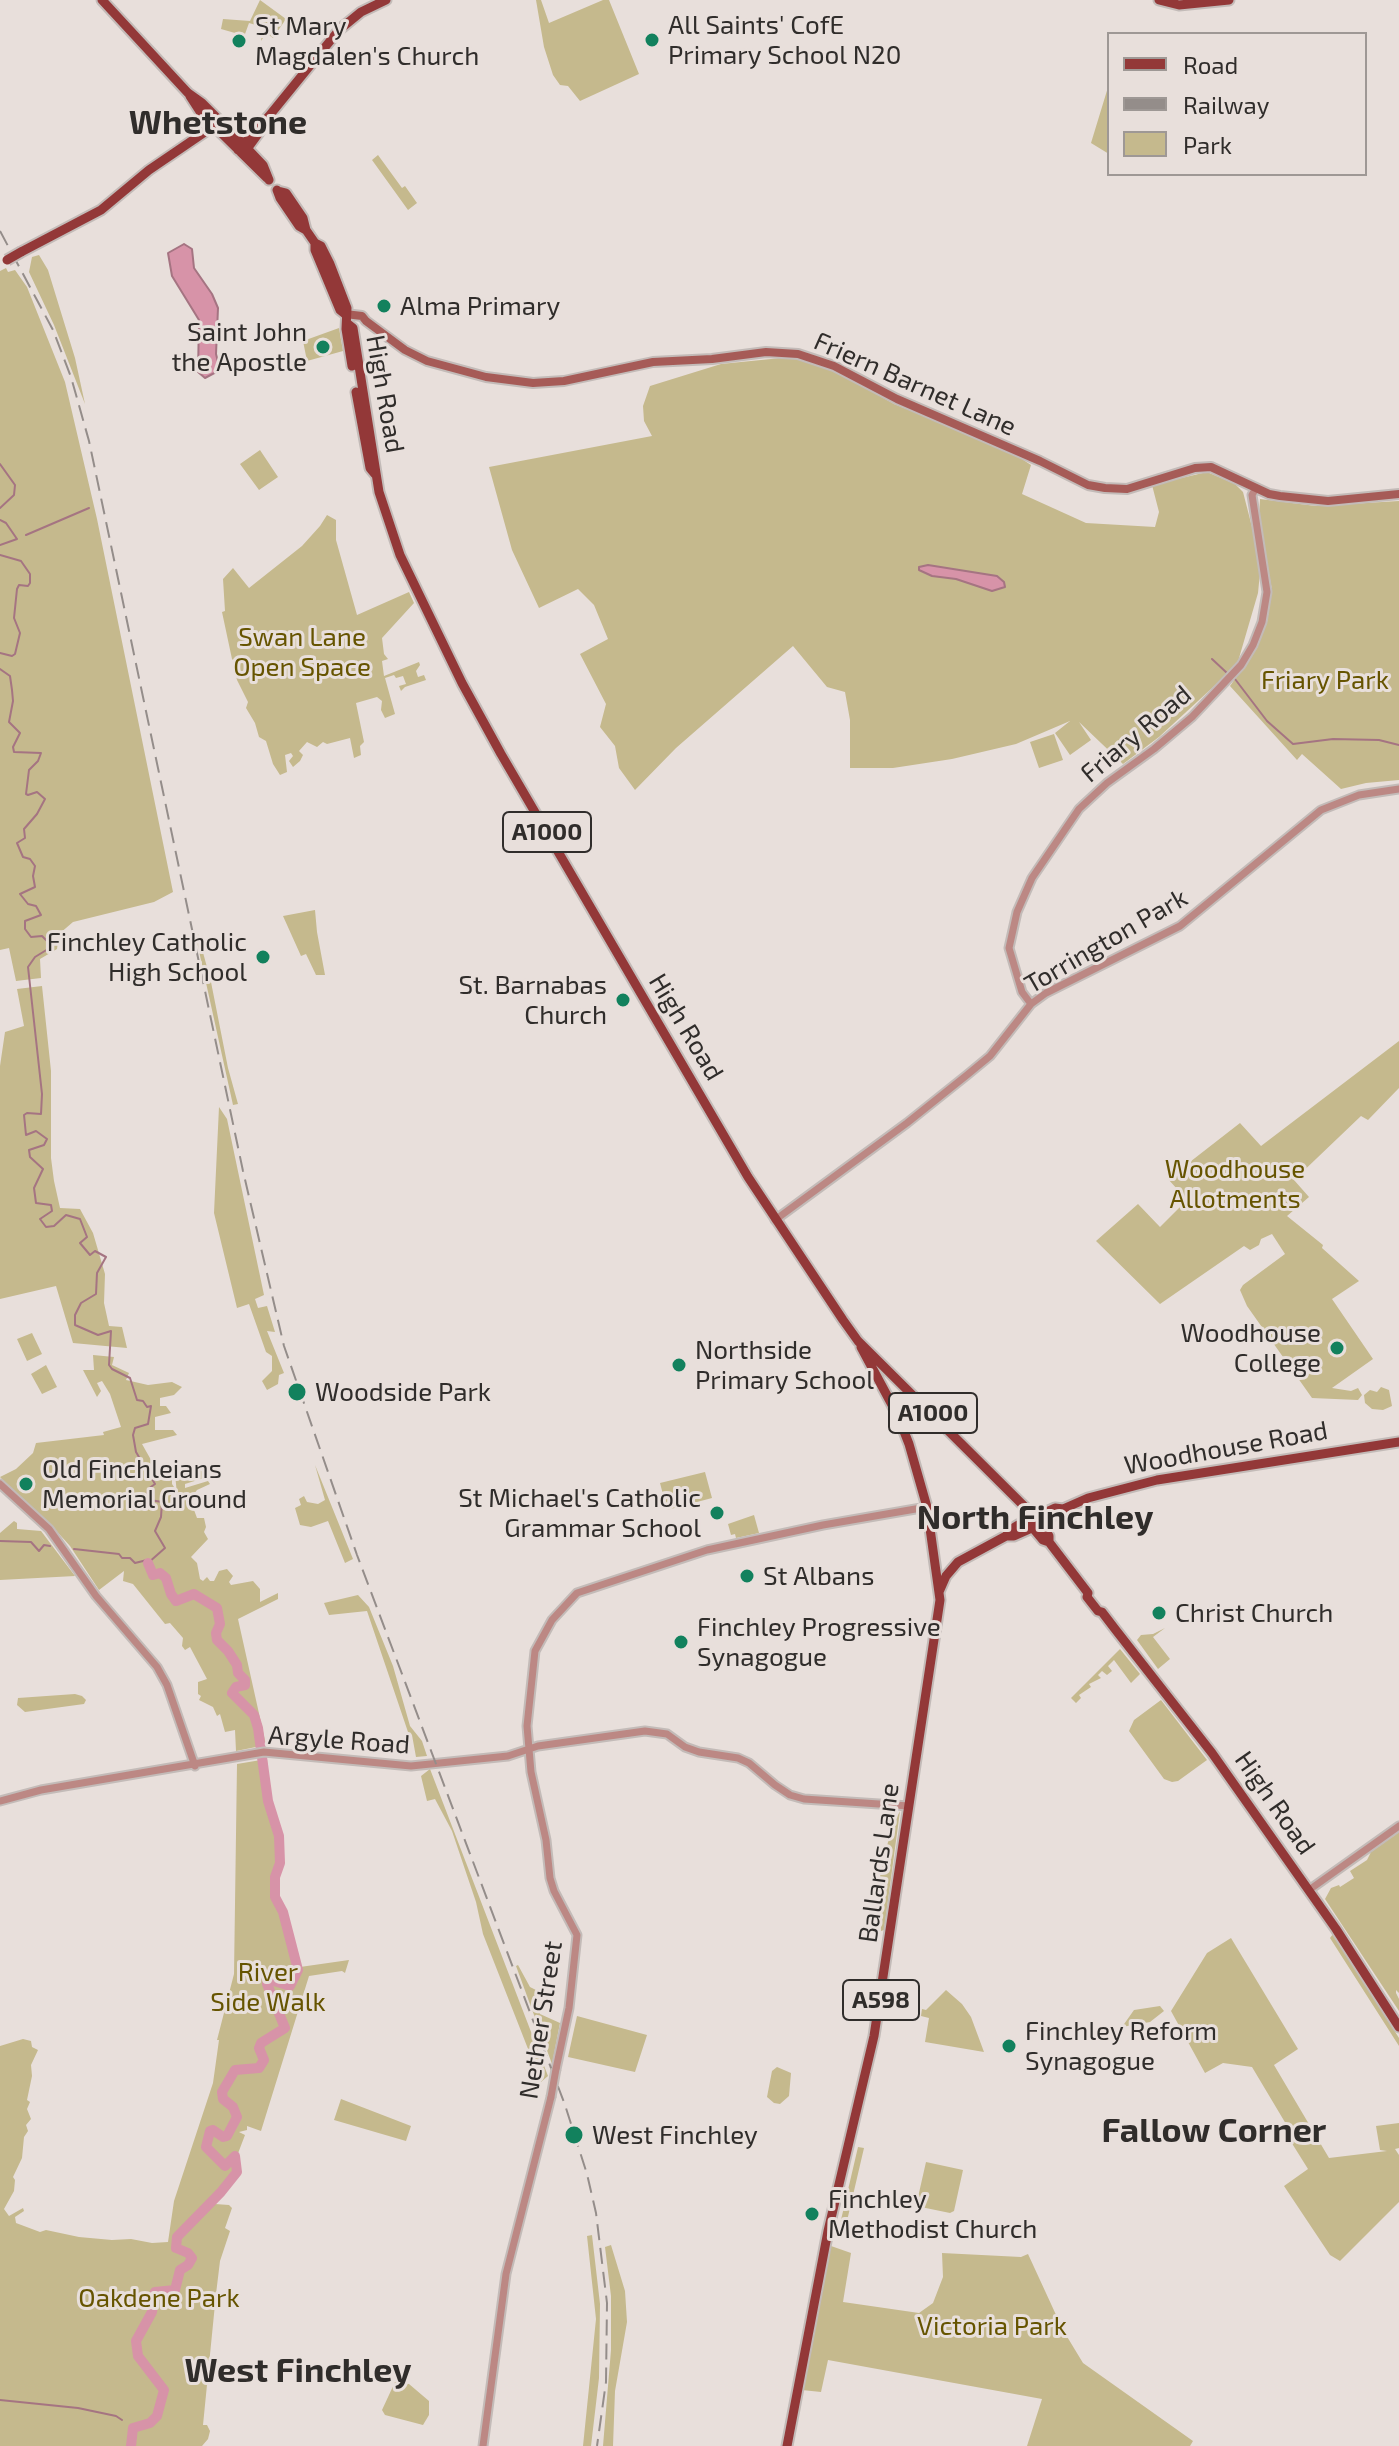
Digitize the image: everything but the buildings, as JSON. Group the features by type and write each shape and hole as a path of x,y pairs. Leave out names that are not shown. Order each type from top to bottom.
{"main road":[{"name":"High Road","path":"102,0 188,93 197,108 263,165 269,180 299,226 321,246 347,308 346,331 370,468 375,474 401,559 465,689 775,1220 858,1341 1049,1536 1049,1542 1212,1753 1309,1890 1399,2027"},
{"path":"1159,0 1179,5 1229,0"},
{"path":"243,149 339,30 364,5 381,1"},
{"path":"3,262 101,210 149,170 218,124"},
{"name":"Friern Barnet Lane","path":"346,319 360,315 405,350 427,361 486,377 533,383 564,381 653,362 766,352 798,354 834,366 897,399 1031,456 1088,485 1127,489 1195,468 1211,467 1280,496 1328,501 1399,494"},
{"name":"Ballards Lane","path":"787,2446 828,2231 874,2036 939,1598 927,1507 905,1433 858,1341"},
{"name":"A1000","path":"879,1380 881,1372 888,1370"},
{"name":"Woodhouse Road","path":"948,1578 958,1562 1006,1536 1014,1536 1034,1522 1063,1509 1132,1485 1399,1442"},
{"path":"936,1569 948,1578 939,1598"}],"street":[{"name":"Friary Road","path":"1031,1004 1022,992 1009,948 1017,912 1032,878 1079,809 1107,783 1192,717 1241,665 1253,645 1262,622 1267,592 1252,495 1256,488"},
{"name":"Torrington Park","path":"775,1220 976,1068 990,1056 1031,1004 1064,982 1180,926 1321,810 1359,795 1399,789"},
{"path":"0,1484 57,1538 108,1610 161,1673 195,1766"},
{"name":"Nether Street","path":"483,2446 506,2274 551,2097 569,2008 577,1935 550,1878 546,1840 528,1750 527,1726 535,1651 552,1620 577,1593 707,1550 927,1507"},
{"name":"Argyle Road","path":"0,1801 41,1790 262,1753 411,1766 508,1756 538,1746 621,1733 660,1732 691,1750 738,1758 749,1763 775,1785 804,1799 909,1806"},
{"path":"1309,1890 1399,1826"}],"green space":[{"path":"260,0 286,19 273,38 266,33 261,41 263,27 249,23 242,35 221,29 223,19 250,21"},
{"path":"536,0 541,0 549,23 609,0 639,74 580,101 568,86 560,85 553,75 544,47"},
{"path":"1107,91 1107,153 1091,143"},
{"path":"378,155 417,203 408,210 372,160"},
{"path":"39,255 48,270 75,358 85,404 29,272 32,257"},
{"path":"6,268 8,272 15,270 27,287 65,382 97,519 173,892 154,902 73,922 59,934 57,949 40,959 41,978 16,981 9,948 0,950 0,271"},
{"path":"339,328 343,351 307,361 303,341"},
{"path":"791,357 834,370 894,404 1005,448 1031,465 1022,494 1086,523 1155,527 1159,512 1152,485 1207,472 1235,484 1243,492 1261,562 1258,593 1237,665 1159,737 1123,764 1079,722 1091,740 1070,755 1055,733 1070,721 1016,744 952,759 893,768 850,768 850,720 845,692 827,687 793,646 676,748 635,790 619,768 615,746 600,727 606,704 580,654 608,639 594,605 578,589 539,608 512,550 489,467 652,436 644,421 643,406 650,386 721,364"},
{"path":"260,450 278,477 259,490 240,464"},
{"name":"Friary Park","path":"1260,499 1316,506 1399,501 1399,780 1341,789 1302,754 1297,760 1230,686 1257,648 1267,622 1272,590 1259,519"},
{"name":"Swan Lane Open Space","path":"327,515 336,520 336,540 357,615 409,592 414,603 382,638 384,654 388,659 382,661 384,676 419,662 418,677 424,675 426,680 401,691 399,686 406,684 403,676 385,678 395,714 385,718 381,710 382,701 377,697 356,703 364,742 360,746 361,755 354,758 350,738 327,744 323,742 317,747 307,742 299,751 303,755 300,761 293,767 289,761 293,756 291,753 285,755 287,772 280,775 266,741 259,737 237,680 234,668 237,664 232,659 222,612 225,611 223,579 233,568 249,588 302,546"},
{"path":"1054,734 1063,760 1039,768 1030,742"},
{"path":"315,910 325,975 316,975 306,954 301,956 283,916"},
{"path":"198,934 238,1104 233,1105 197,942"},
{"path":"42,986 51,1071 51,1158 60,1208 80,1209 93,1233 105,1274 104,1303 109,1326 122,1327 127,1348 73,1343 56,1286 0,1299 0,1066 5,1032 24,1026 17,989"},
{"name":"Woodhouse Allotments","path":"1399,1041 1399,1088 1368,1120 1361,1116 1294,1180 1309,1197 1287,1216 1323,1245 1322,1248 1359,1281 1332,1299 1373,1359 1332,1388 1351,1391 1358,1388 1362,1395 1358,1400 1312,1398 1247,1306 1240,1290 1285,1254 1272,1234 1261,1239 1259,1245 1250,1250 1244,1246 1160,1304 1096,1241 1138,1204 1160,1227 1187,1200 1168,1179 1240,1123 1261,1146"},
{"path":"219,1107 227,1119 264,1295 255,1299 258,1308 267,1306 275,1332 267,1331 284,1373 279,1375 278,1384 267,1390 262,1381 272,1371 272,1356 266,1352 249,1304 237,1308 214,1213"},
{"path":"32,1333 42,1354 27,1361 17,1339"},
{"path":"93,1355 114,1357 112,1365 129,1373 126,1380 148,1385 172,1382 182,1387 174,1395 160,1398 160,1406 166,1406 171,1413 155,1417 155,1430 173,1430 177,1435 142,1444 155,1467 169,1467 172,1471 174,1487 167,1488 167,1495 177,1494 175,1474 185,1470 198,1468 205,1474 204,1478 185,1484 185,1488 208,1481 210,1484 197,1490 190,1499 197,1518 204,1518 204,1532 208,1539 191,1557 197,1563 200,1579 203,1581 207,1577 214,1581 219,1571 227,1569 233,1576 229,1582 231,1585 253,1581 260,1589 260,1602 278,1593 278,1599 238,1619 266,1745 236,1751 235,1730 225,1732 220,1714 217,1716 213,1707 199,1700 198,1682 207,1679 190,1647 185,1650 182,1646 183,1638 170,1623 165,1624 133,1584 123,1581 124,1571 99,1590 70,1546 0,1477 16,1469 33,1453 36,1443 104,1435 103,1432 121,1427 110,1394 102,1381 97,1383 101,1391 97,1397 83,1370 94,1370"},
{"path":"46,1365 57,1387 42,1394 31,1374"},
{"path":"1381,1387 1389,1390 1392,1406 1383,1410 1372,1409 1365,1403 1364,1395 1370,1390 1377,1392"},
{"path":"315,1465 353,1559 345,1563 328,1521 311,1527 300,1525 295,1508 301,1505 299,1499 304,1496 307,1502 318,1504 325,1500"},
{"path":"705,1472 712,1498 667,1510 660,1483"},
{"path":"754,1515 759,1533 736,1538 735,1534 731,1535 728,1524"},
{"path":"14,1521 17,1529 41,1531 75,1576 0,1580 0,1533"},
{"path":"358,1595 369,1607 393,1666 410,1726 422,1741 427,1756 416,1757 412,1735 408,1732 367,1611 329,1615 324,1603"},
{"path":"1165,1628 1153,1637 1170,1659 1158,1669 1137,1640 1141,1635"},
{"path":"1120,1649 1140,1674 1131,1683 1114,1660 1108,1666 1112,1671 1107,1675 1102,1671 1098,1675 1101,1678 1089,1684 1091,1687 1079,1695 1081,1698 1076,1703 1071,1698"},
{"path":"75,1694 86,1700 84,1704 25,1712 17,1705 18,1698"},
{"path":"1161,1700 1207,1760 1178,1781 1164,1779 1129,1731 1134,1720"},
{"path":"267,1759 271,1805 281,1836 283,1865 279,1873 278,1896 300,1967 349,1960 345,1973 309,1976 261,2131 247,2126 247,2130 239,2132 245,2135 237,2156 239,2173 214,2200 215,2204 232,2208 225,2228 230,2231 220,2261 216,2294 203,2425 207,2425 210,2431 208,2439 202,2446 0,2446 0,2046 23,2039 31,2041 32,2047 38,2050 31,2065 27,2100 30,2102 27,2109 31,2119 26,2125 28,2131 24,2137 22,2158 13,2177 14,2191 4,2209 9,2216 23,2208 24,2211 15,2217 16,2223 40,2232 46,2230 79,2237 168,2242 174,2201 213,2083 217,2040 234,1974 237,1764"},
{"path":"430,1769 548,2076 541,2082 483,1934 476,1902 452,1831 435,1799 427,1801 421,1776"},
{"path":"900,1811 884,1930 881,1931 879,1881 891,1829"},
{"path":"1399,1832 1399,1993 1396,1990 1396,1993 1399,2011 1325,1899 1331,1888 1340,1887 1354,1878 1350,1871"},
{"path":"1333,1934 1399,2038 1399,2046 1330,1938"},
{"path":"1231,1938 1298,2049 1274,2065 1329,2158 1387,2151 1380,2150 1376,2126 1399,2123 1399,2148 1395,2149 1399,2155 1399,2202 1340,2261 1330,2255 1284,2186 1308,2169 1283,2129 1286,2124 1252,2067 1223,2063 1205,2073 1171,2011 1207,1953"},
{"path":"516,1966 530,1987 540,1992 540,2014 560,2023 552,2064"},
{"path":"946,1990 971,2017 984,2052 925,2042 929,2018 921,2016 922,2009 926,2010"},
{"path":"1160,2006 1164,2011 1150,2022 1122,2027 1134,2010"},
{"path":"577,2016 647,2035 635,2072 568,2057"},
{"path":"777,2067 791,2073 789,2096 780,2104 767,2097 772,2071"},
{"path":"341,2099 411,2126 406,2141 334,2120"},
{"path":"858,2147 864,2148 843,2238 837,2237"},
{"path":"926,2162 963,2170 954,2211 950,2213 916,2206"},
{"path":"592,2235 600,2304 599,2378 591,2446 583,2446 596,2319 587,2236"},
{"path":"611,2245 625,2291 627,2322 615,2391 613,2446 603,2446 611,2350 611,2296 605,2247"},
{"name":"Victoria Park","path":"831,2246 851,2253 843,2302 919,2313 933,2303 943,2277 942,2253 1021,2257 1028,2254 1063,2330 1083,2363 1193,2441 1190,2446 1027,2446 1042,2399 828,2360 821,2392 802,2390"},
{"path":"395,2382 409,2384 429,2401 429,2415 423,2425 385,2415 382,2410"}],"shaded area":[{"path":"184,244 192,249 194,268 218,308 216,354 220,370 205,378 198,372 199,320 172,276 168,253"},
{"path":"928,565 997,576 1005,587 992,591 919,570 919,567"}],"waterway":[{"path":"0,464 15,485 14,495 0,508"},
{"path":"26,535 89,508"},
{"path":"0,520 6,523 17,539 0,545"},
{"path":"0,555 21,561 30,574 28,586 19,585 17,589 14,618 20,633 15,654 0,653"},
{"path":"1212,659 1227,673"},
{"path":"0,669 10,676 13,701 9,722 20,733 13,747 14,752 41,753 29,770 26,794 37,792 45,799 24,829 25,838 17,843 23,857 30,859 35,866 35,887 20,894 28,904 36,906 41,915 25,921 25,929 31,937 42,936 49,943 48,949 35,957 28,967 42,1094 41,1114 24,1115 26,1135 36,1131 47,1139 44,1145 29,1150 30,1157 43,1169 34,1188 36,1203 51,1205 52,1211 40,1219 46,1227 54,1226 66,1215 80,1219 87,1237 80,1243 90,1255 95,1251 106,1257 97,1273 96,1294 81,1303 75,1315 75,1325 98,1335 111,1331 109,1365 130,1378 137,1400 143,1401 147,1407 151,1406 148,1424 135,1428 133,1435 136,1452 155,1484 148,1489 147,1497 162,1502 161,1517 155,1531 165,1548 148,1563 147,1560 135,1563 119,1554 74,1549"},
{"path":"1235,679 1267,721 1293,744 1333,739 1379,740 1399,745"},
{"path":"0,1541 31,1542 39,1551 44,1545 50,1546"},
{"path":"131,2446 133,2428 150,2423 157,2416 164,2390 138,2356 136,2341 152,2312 155,2292 175,2290 180,2270 192,2258 176,2248 177,2237 237,2172 235,2156 225,2166 206,2147 210,2131 227,2136 237,2117 233,2107 223,2099 222,2092 235,2070 259,2068 264,2060 259,2048 261,2043 285,2028 267,1984 268,1979 290,1986 298,1970 283,1912 275,1897 275,1877 280,1863 279,1836 268,1801 258,1728 254,1715 232,1693 236,1687 245,1685 245,1680 238,1673 237,1665 228,1651 217,1640 220,1624 217,1608 194,1594 176,1601 166,1578 160,1573 153,1575 148,1563"},
{"path":"0,2400 78,2408 122,2420"}],"railway":[{"path":"0,231 53,330 71,377 89,441 243,1171 284,1346 357,1555 565,2105 587,2174 596,2213 607,2303 606,2382 597,2446"}],"place":[{"name":"All Saints' CofE Primary School N20","path":"652,40"},
{"name":"St Mary Magdalen's Church","path":"239,41"},
{"name":"Alma Primary","path":"384,306"},
{"name":"Saint John the Apostle","path":"323,347"},
{"name":"Finchley Catholic High School","path":"263,957"},
{"name":"St. Barnabas Church","path":"623,1000"},
{"name":"Woodhouse College","path":"1337,1348"},
{"name":"Northside Primary School","path":"679,1365"},
{"name":"Woodside Park","path":"297,1392"},
{"name":"Old Finchleians Memorial Ground","path":"26,1484"},
{"name":"St Michael's Catholic Grammar School","path":"717,1513"},
{"name":"St Albans","path":"747,1576"},
{"name":"Christ Church","path":"1159,1613"},
{"name":"Finchley Progressive Synagogue","path":"681,1642"},
{"name":"Finchley Reform Synagogue","path":"1009,2046"},
{"name":"West Finchley","path":"574,2135"},
{"name":"Finchley Methodist Church","path":"812,2214"}],"district":[{"name":"Whetstone","path":"218,123"},
{"name":"North Finchley","path":"1035,1518"},
{"name":"Fallow Corner","path":"1214,2131"},
{"name":"West Finchley","path":"298,2371"}],"park label":[{"name":"River Side Walk","path":"268,1987"},
{"name":"Oakdene Park","path":"159,2298"}]}
